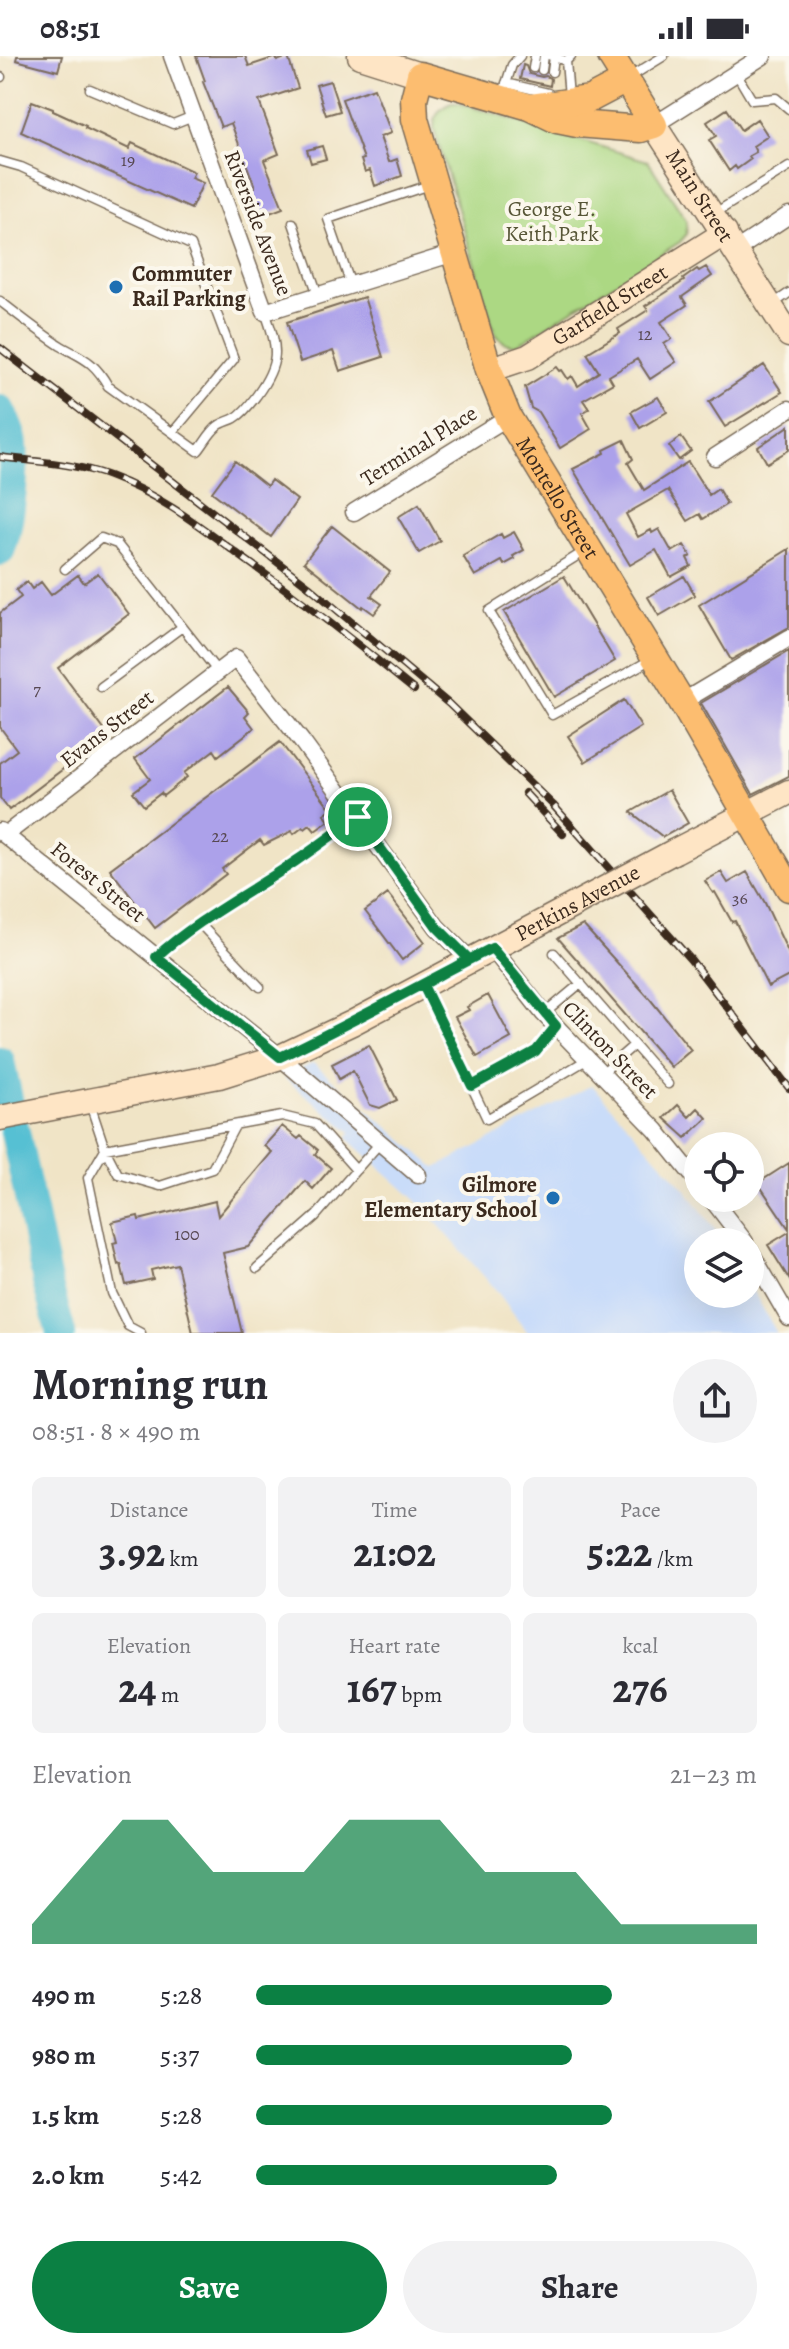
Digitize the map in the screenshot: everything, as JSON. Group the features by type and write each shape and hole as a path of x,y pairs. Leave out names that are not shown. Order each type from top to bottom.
{"main road":[{"name":"Main Street","path":"611,56 654,125"},
{"path":"403,66 504,92 596,97 626,80"},
{"name":"Montello Street","path":"403,66 414,99 414,114 433,184 489,370 508,417 682,702 789,888"},
{"path":"545,93 557,120 644,129 654,125"}],"street":[{"name":"Riverside Avenue","path":"172,56 265,312 454,253"},
{"path":"360,56 403,66"},
{"path":"654,125 763,56"},
{"name":"Main Street","path":"654,125 724,233 780,299 789,335"},
{"path":"724,233 789,215"},
{"name":"Garfield Street","path":"489,370 528,357 724,233"},
{"path":"715,457 789,409"},
{"name":"Terminal Place","path":"354,512 508,417"},
{"path":"682,702 789,638"},
{"name":"Evans Street","path":"3,833 236,658 358,817"},
{"name":"Perkins Avenue","path":"0,1118 219,1076 280,1057 352,1023 789,792"},
{"path":"358,817 437,927 469,959"},
{"name":"Forest Street","path":"3,833 280,1057 418,1175"},
{"name":"Clinton Street","path":"503,943 550,1020 656,1130 684,1165"},
{"path":"722,1212 734,1228"},
{"path":"764,1275 789,1318"}],"lane":[{"path":"504,92 512,65 520,56"},
{"path":"535,56 542,70"},
{"path":"542,70 544,56"},
{"path":"542,70 553,56 568,58 545,93"},
{"path":"626,80 664,56"},
{"path":"736,73 752,100 776,98 789,109"},
{"path":"90,89 173,124 194,116"},
{"path":"0,161 21,167 191,245 234,359 173,432"},
{"path":"724,233 789,167"},
{"path":"351,285 328,219 433,184"},
{"path":"293,223 319,296"},
{"path":"0,301 63,347 75,351 99,370 108,386 198,451 217,426 237,418 269,379 276,355 265,312"},
{"path":"65,569 101,538 117,544 218,672"},
{"path":"588,549 489,611 552,715 654,657"},
{"path":"101,687 182,627"},
{"path":"156,957 170,944 358,817"},
{"path":"200,924 260,987"},
{"path":"554,953 668,1084"},
{"path":"472,1086 536,1051 550,1020 581,983"},
{"path":"423,985 487,1119 588,1059"},
{"path":"602,1073 634,1045"},
{"path":"89,1102 105,1149 118,1174 160,1186 212,1169 235,1126"},
{"path":"141,1333 128,1326 112,1293 88,1178 105,1149 282,1116 315,1124 356,1170"},
{"path":"257,1268 316,1216 380,1143"}],"shaded area":[{"name":"Gilmore Elementary School","path":"313,1063 436,1168 592,1085 684,1188 684,1212 702,1212 714,1228 684,1228 684,1308 763,1308 777,1333 528,1333 496,1290 420,1204 347,1138 351,1132 284,1078"}],"green space":[{"name":"George E. Keith Park","path":"452,103 648,161 686,220 687,234 680,242 517,345 504,342 495,333 434,129 438,113"}],"building":[{"path":"17,56 62,56 58,71 16,60"},
{"path":"196,56 245,56 249,66 276,57 277,61 288,57 298,88 259,101 279,154 264,160 283,208 254,219 244,192 255,187 231,123 221,127"},
{"path":"523,65 529,74 551,79 550,86 520,79"},
{"path":"330,81 340,111 326,115 316,85"},
{"path":"374,88 391,133 380,137 389,162 397,159 402,176 375,186 370,170 365,172 361,160 364,159 342,99"},
{"path":"32,101 129,149 132,143 194,172 191,178 203,183 191,209 21,132"},
{"path":"727,109 741,130 757,119 768,136 753,146 756,152 749,156 751,159 729,171 709,140 716,136 707,122"},
{"path":"322,146 326,159 311,163 307,150"},
{"path":"706,267 712,276 682,297 687,305 661,322 672,339 664,344 676,362 650,379 637,359 609,376 613,383 583,400 589,409 582,413 591,429 560,448 538,412 531,408 525,387 557,367 568,379 572,376 578,386 599,372 587,353 620,333 618,329 648,310 645,306 697,269"},
{"path":"364,297 383,357 340,371 333,351 300,362 287,322"},
{"path":"764,365 782,392 725,427 709,402"},
{"path":"658,397 667,412 640,428 631,412"},
{"path":"789,426 789,450 767,463 758,447"},
{"path":"681,437 691,451 679,460 669,446"},
{"path":"624,440 633,459 628,463 644,490 688,462 709,495 718,489 727,504 703,519 700,514 688,521 668,490 626,514 638,537 659,529 672,552 684,545 691,556 687,558 691,566 671,577 656,550 630,565 573,469"},
{"path":"235,461 267,486 271,480 297,500 271,537 212,492"},
{"path":"419,504 440,541 419,553 398,517"},
{"path":"332,526 390,572 371,596 382,604 374,614 304,562"},
{"path":"514,532 524,550 504,565 502,561 475,576 463,556 501,534 503,538"},
{"path":"789,549 789,627 731,660 699,605"},
{"path":"98,573 129,614 58,668 108,735 9,810 0,798 0,763 17,750 0,727 0,613 21,597 16,590 27,582 32,589 41,582 51,595 78,575 84,583"},
{"path":"564,576 615,661 554,697 504,612"},
{"path":"684,576 695,595 659,616 648,597"},
{"path":"789,651 789,776 753,794 701,703"},
{"path":"228,687 249,712 245,716 254,728 218,756 214,750 184,773 187,777 144,806 133,792 150,779 135,759"},
{"path":"624,700 641,727 585,762 568,736"},
{"path":"280,742 331,809 324,814 329,821 315,831 310,825 264,845 260,840 222,869 226,874 155,928 110,869"},
{"path":"669,790 688,823 663,837 631,812"},
{"path":"721,872 728,883 747,872 789,954 789,976 768,987 735,921 732,922 705,881"},
{"path":"388,894 425,942 402,960 365,911"},
{"path":"583,925 691,1050 671,1067 558,938"},
{"path":"488,995 511,1038 477,1057 455,1017"},
{"path":"369,1045 397,1100 380,1108 370,1105 353,1071 339,1079 332,1064"},
{"path":"678,1105 689,1117 698,1108 707,1118 692,1132 684,1132 684,1136 664,1118"},
{"path":"282,1126 318,1150 315,1154 331,1168 313,1189 305,1181 248,1247 223,1253 242,1333 193,1333 177,1264 151,1270 153,1279 126,1285 113,1243 117,1242 112,1222 138,1216 139,1220 215,1201 218,1216 272,1152 264,1146"},
{"path":"789,1163 789,1229 764,1192 764,1179"},
{"path":"789,1232 789,1279 768,1245"}],"waterway":[{"path":"0,410 13,445 9,513 0,551"},
{"path":"0,1061 47,1282 61,1333"}],"railway":[{"path":"0,348 311,588 449,704 553,805 691,960 789,1088"},
{"path":"0,457 96,472 127,483 161,501 284,588 414,690"},
{"path":"525,793 563,834"}],"place":[{"name":"Commuter Rail Parking","path":"116,287"},
{"name":"Gilmore Elementary School","path":"553,1198"}],"route":[{"path":"358,817 298,860 220,909 156,957 280,1057 352,1023 469,959 492,948 556,1026 536,1051 472,1086 423,985 469,959 437,927 358,817"}]}
